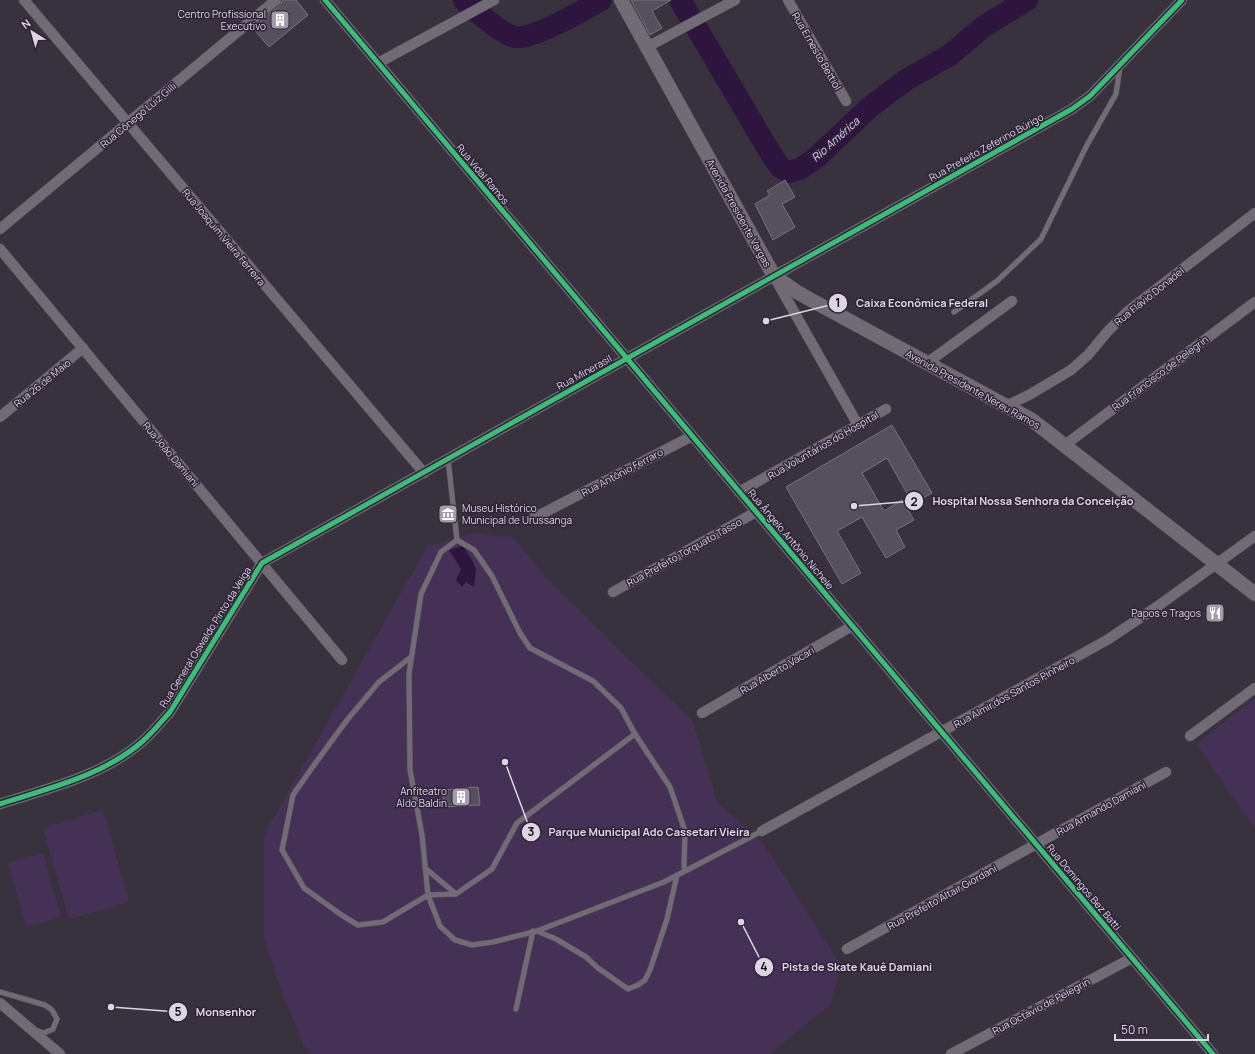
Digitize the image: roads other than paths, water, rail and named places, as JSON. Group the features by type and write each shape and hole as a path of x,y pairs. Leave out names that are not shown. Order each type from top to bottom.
{"street":[{"name":"Rua Joaquim Vieira Ferreira","path":"24,0 424,473"},
{"name":"Rua Cônego Luiz Gilli","path":"0,229 276,0"},
{"name":"Rua Vidal Ramos","path":"325,0 627,359"},
{"path":"378,63 494,0"},
{"name":"Avenida Presidente Vargas","path":"621,0 858,425"},
{"path":"647,47 735,0"},
{"name":"Rua Ernesto Bettiol","path":"788,0 846,101"},
{"name":"Rua Prefeito Zeferino Búrigo","path":"774,276 1072,109 1090,96 1182,0"},
{"name":"Rua Flávio Donadel","path":"1006,406 1030,395 1071,370 1088,355 1108,331 1128,311 1255,213"},
{"name":"Rua João Damiani","path":"0,249 342,660"},
{"name":"Rua Minerasil","path":"424,473 774,276"},
{"name":"Avenida Presidente Nereu Ramos","path":"774,276 812,301 1032,420 1066,445 1255,594"},
{"path":"927,363 1012,301"},
{"name":"Rua Francisco de Pelegrin","path":"1066,445 1255,302"},
{"name":"Rua 26 de Maio","path":"0,417 83,348"},
{"name":"Rua Ângelo Antônio Nichele","path":"627,359 941,732"},
{"name":"Rua Voluntários do Hospital","path":"739,492 886,409"},
{"name":"Rua Antônio Ferraro","path":"532,519 692,436"},
{"name":"Rua General Oswaldo Pinto da Veiga","path":"0,804 80,778 121,757 142,742 170,712 262,563 424,473"},
{"name":"Rua Prefeito Torquato Tasso","path":"613,592 756,512"},
{"name":"Rua Almir dos Santos Pinheiro","path":"762,831 1107,640 1158,606 1255,536"},
{"name":"Rua Alberto Vacari","path":"702,713 852,626"},
{"path":"1190,736 1255,688"},
{"name":"Rua Domingos Bez Batti","path":"941,732 1213,1054"},
{"name":"Rua Armando Damiani","path":"1036,844 1166,772"},
{"name":"Rua Prefeito Altair Giordani","path":"847,949 1036,844"},
{"name":"Rua Octávio de Pelegrin","path":"951,1054 1132,958"},
{"path":"0,1003 60,1054"}],"lane":[{"path":"954,312 997,281 1041,239 1087,145 1116,94 1120,64"},
{"path":"448,459 457,540"},
{"path":"457,540 441,552 422,594 409,674 410,770 422,835 428,895 440,926 455,940 472,945 493,942 535,931 664,882 762,831"},
{"path":"457,540 474,550 492,576 520,633 530,648 594,681 620,708 635,734 670,787 677,804 685,831 685,871"},
{"path":"411,657 379,682 347,720 293,795 282,850 304,888 358,925 383,922 428,895 456,894 492,869 517,823 635,734"},
{"path":"425,868 456,894"},
{"path":"535,931 556,939 586,957 598,968 628,988 638,985 644,980 650,970 667,918 677,876"},
{"path":"516,1009 535,931"},
{"path":"0,992 45,1005 52,1010 57,1019 53,1029 44,1032 32,1030"}],"waterway":[{"name":"Rio América","path":"464,0 504,32 516,37 546,29 601,0"},
{"name":"Rio América","path":"680,0 771,154 780,167 788,172 800,169 816,158 870,107 906,80 950,55 983,27 1027,0"}],"place":[{"name":"Centro Profissional Executivo","path":"280,20"},
{"name":"Caixa Econômica Federal","path":"766,321"},
{"name":"Hospital Nossa Senhora da Conceição","path":"854,506"},
{"name":"Museu Histórico Municipal de Urussanga","path":"448,514"},
{"name":"Papos e Tragos","path":"1215,613"},
{"name":"Parque Municipal Ado Cassetari Vieira","path":"505,762"},
{"name":"Anfiteatro Aldo Baldin","path":"461,797"},
{"name":"Pista de Skate Kauê Damiani","path":"741,922"},
{"name":"Monsenhor","path":"111,1007"}]}
